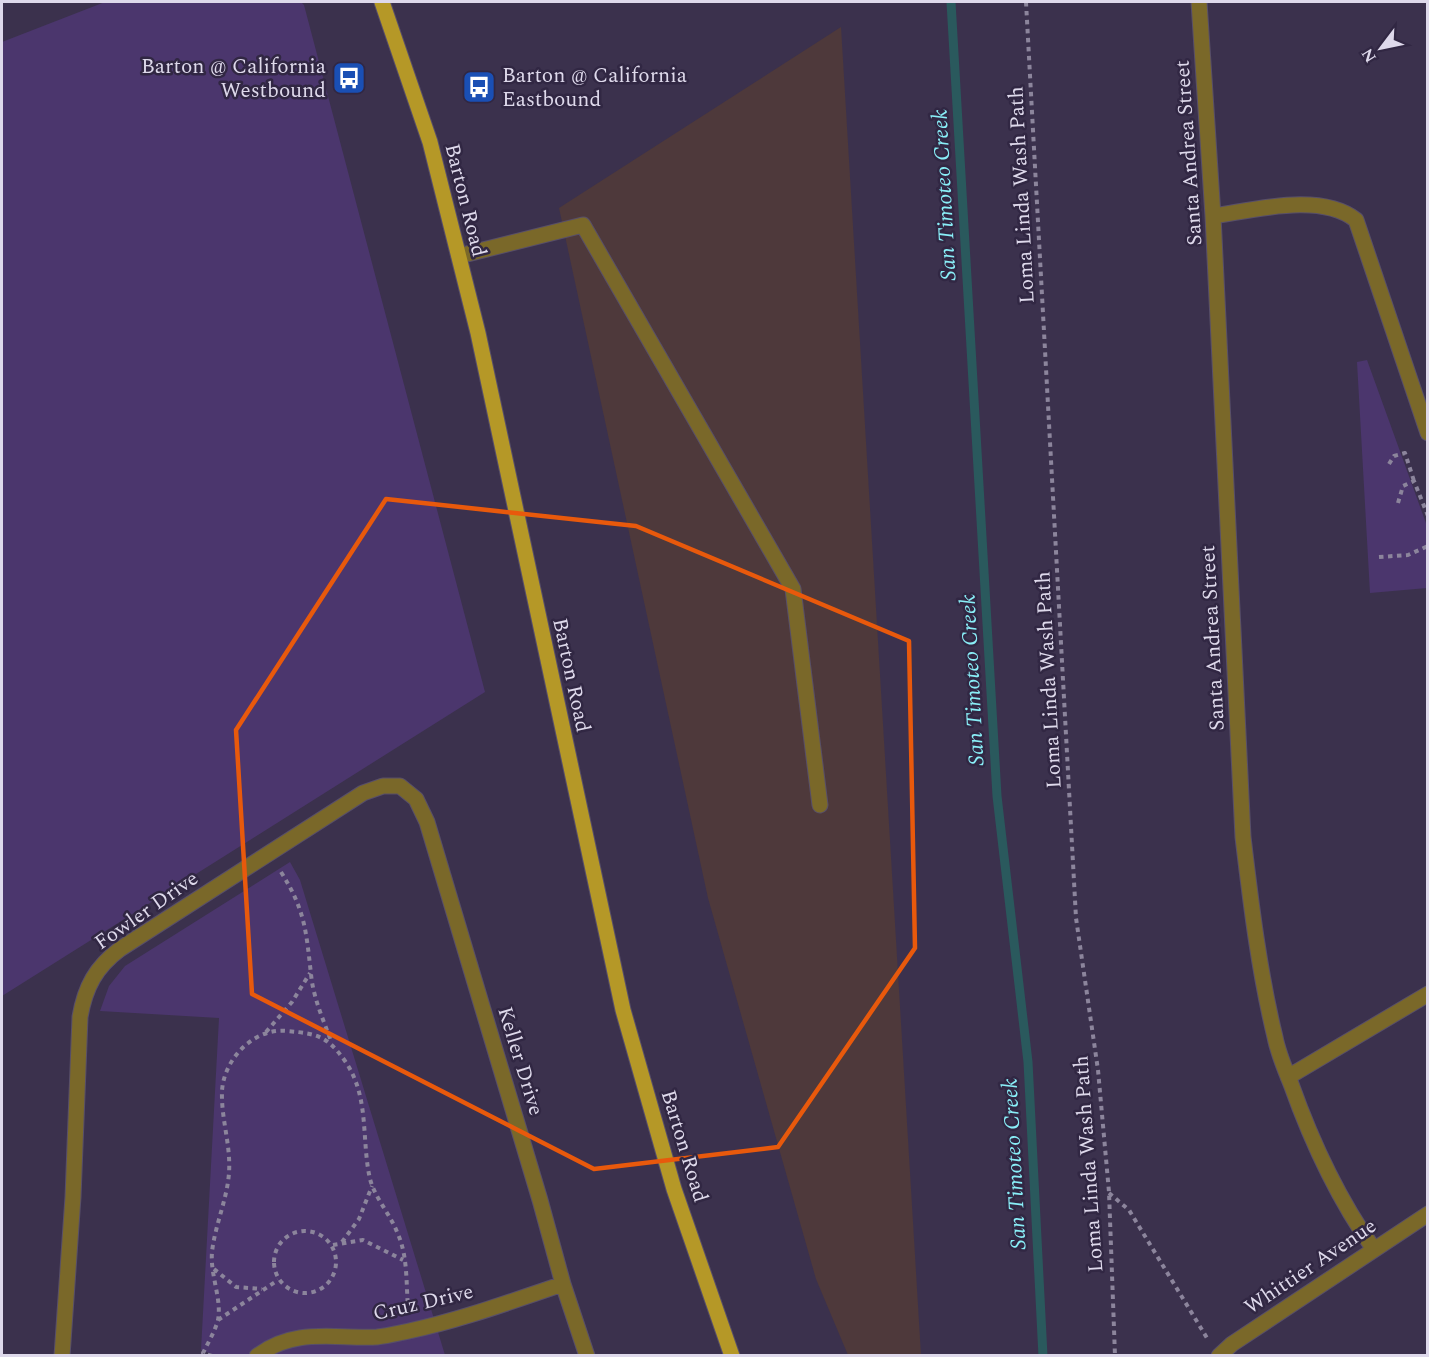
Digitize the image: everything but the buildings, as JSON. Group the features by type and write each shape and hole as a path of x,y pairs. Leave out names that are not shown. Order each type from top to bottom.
{"main road":[{"name":"Barton Road","path":"382,2 430,142 478,333 623,1010 674,1189 732,1356"}],"street":[{"name":"Santa Andrea Street","path":"1199,2 1213,216 1243,837 1255,935 1275,1039 1288,1077 1323,1164 1349,1214 1372,1248"},
{"path":"1213,216 1278,206 1324,206 1343,209 1356,220 1428,433"},
{"path":"459,256 583,225 793,589 820,805"},
{"name":"Fowler Drive","path":"62,1356 73,1197 80,1017 84,996 96,970 120,949 363,793 383,786 400,786"},
{"name":"Keller Drive","path":"400,786 416,799 427,822 586,1356"},
{"path":"1288,1077 1428,994"},
{"name":"Whittier Avenue","path":"1219,1355 1372,1248 1428,1214"},
{"name":"Cruz Drive","path":"257,1356 289,1340 318,1334 379,1337 411,1331 563,1284"}],"path":[{"name":"Loma Linda Wash Path","path":"1026,2 1076,918 1098,1070 1109,1192 1115,1356"},
{"path":"1389,464 1394,456 1405,453 1428,516"},
{"path":"1398,503 1403,486 1414,481"},
{"path":"1379,557 1408,555 1428,546"},
{"path":"280,870 302,910 311,956 310,973 319,1010 332,1045"},
{"path":"265,1033 279,1020 310,973"},
{"path":"212,1356 203,1353 218,1320 212,1254 229,1174 222,1091 224,1080 234,1058 246,1044 274,1030 311,1034 327,1039 348,1065 361,1097 373,1185 399,1234 411,1331"},
{"path":"340,1243 359,1219 373,1185"},
{"path":"1109,1192 1129,1210 1192,1317 1219,1355"},
{"path":"304,1230 320,1234 333,1245 337,1261 334,1278 322,1290 307,1294 291,1290 278,1280 274,1263 277,1247 288,1235 304,1230"},
{"path":"333,1245 363,1240 404,1260"},
{"path":"213,1268 236,1287 263,1289"},
{"path":"218,1320 278,1280"}],"highlighted area":[{"path":"386,499 636,526 909,641 915,948 778,1147 594,1169 252,994 236,730"}],"shaded area":[{"path":"105,2 301,2 304,5 485,692 2,996 2,42"},
{"path":"841,27 921,1355 848,1355 816,1279 708,898 559,208"},
{"path":"1367,360 1427,526 1427,588 1370,593 1357,362"},
{"path":"290,862 300,880 445,1355 218,1356 201,1350 219,1018 100,1011 109,986 125,966"}],"waterway":[{"name":"San Timoteo Creek","path":"951,2 997,796 1028,1062 1043,1356"}],"place":[{"name":"Barton @ California Westbound","path":"349,78"},
{"name":"Barton @ California Eastbound","path":"479,87"}]}
